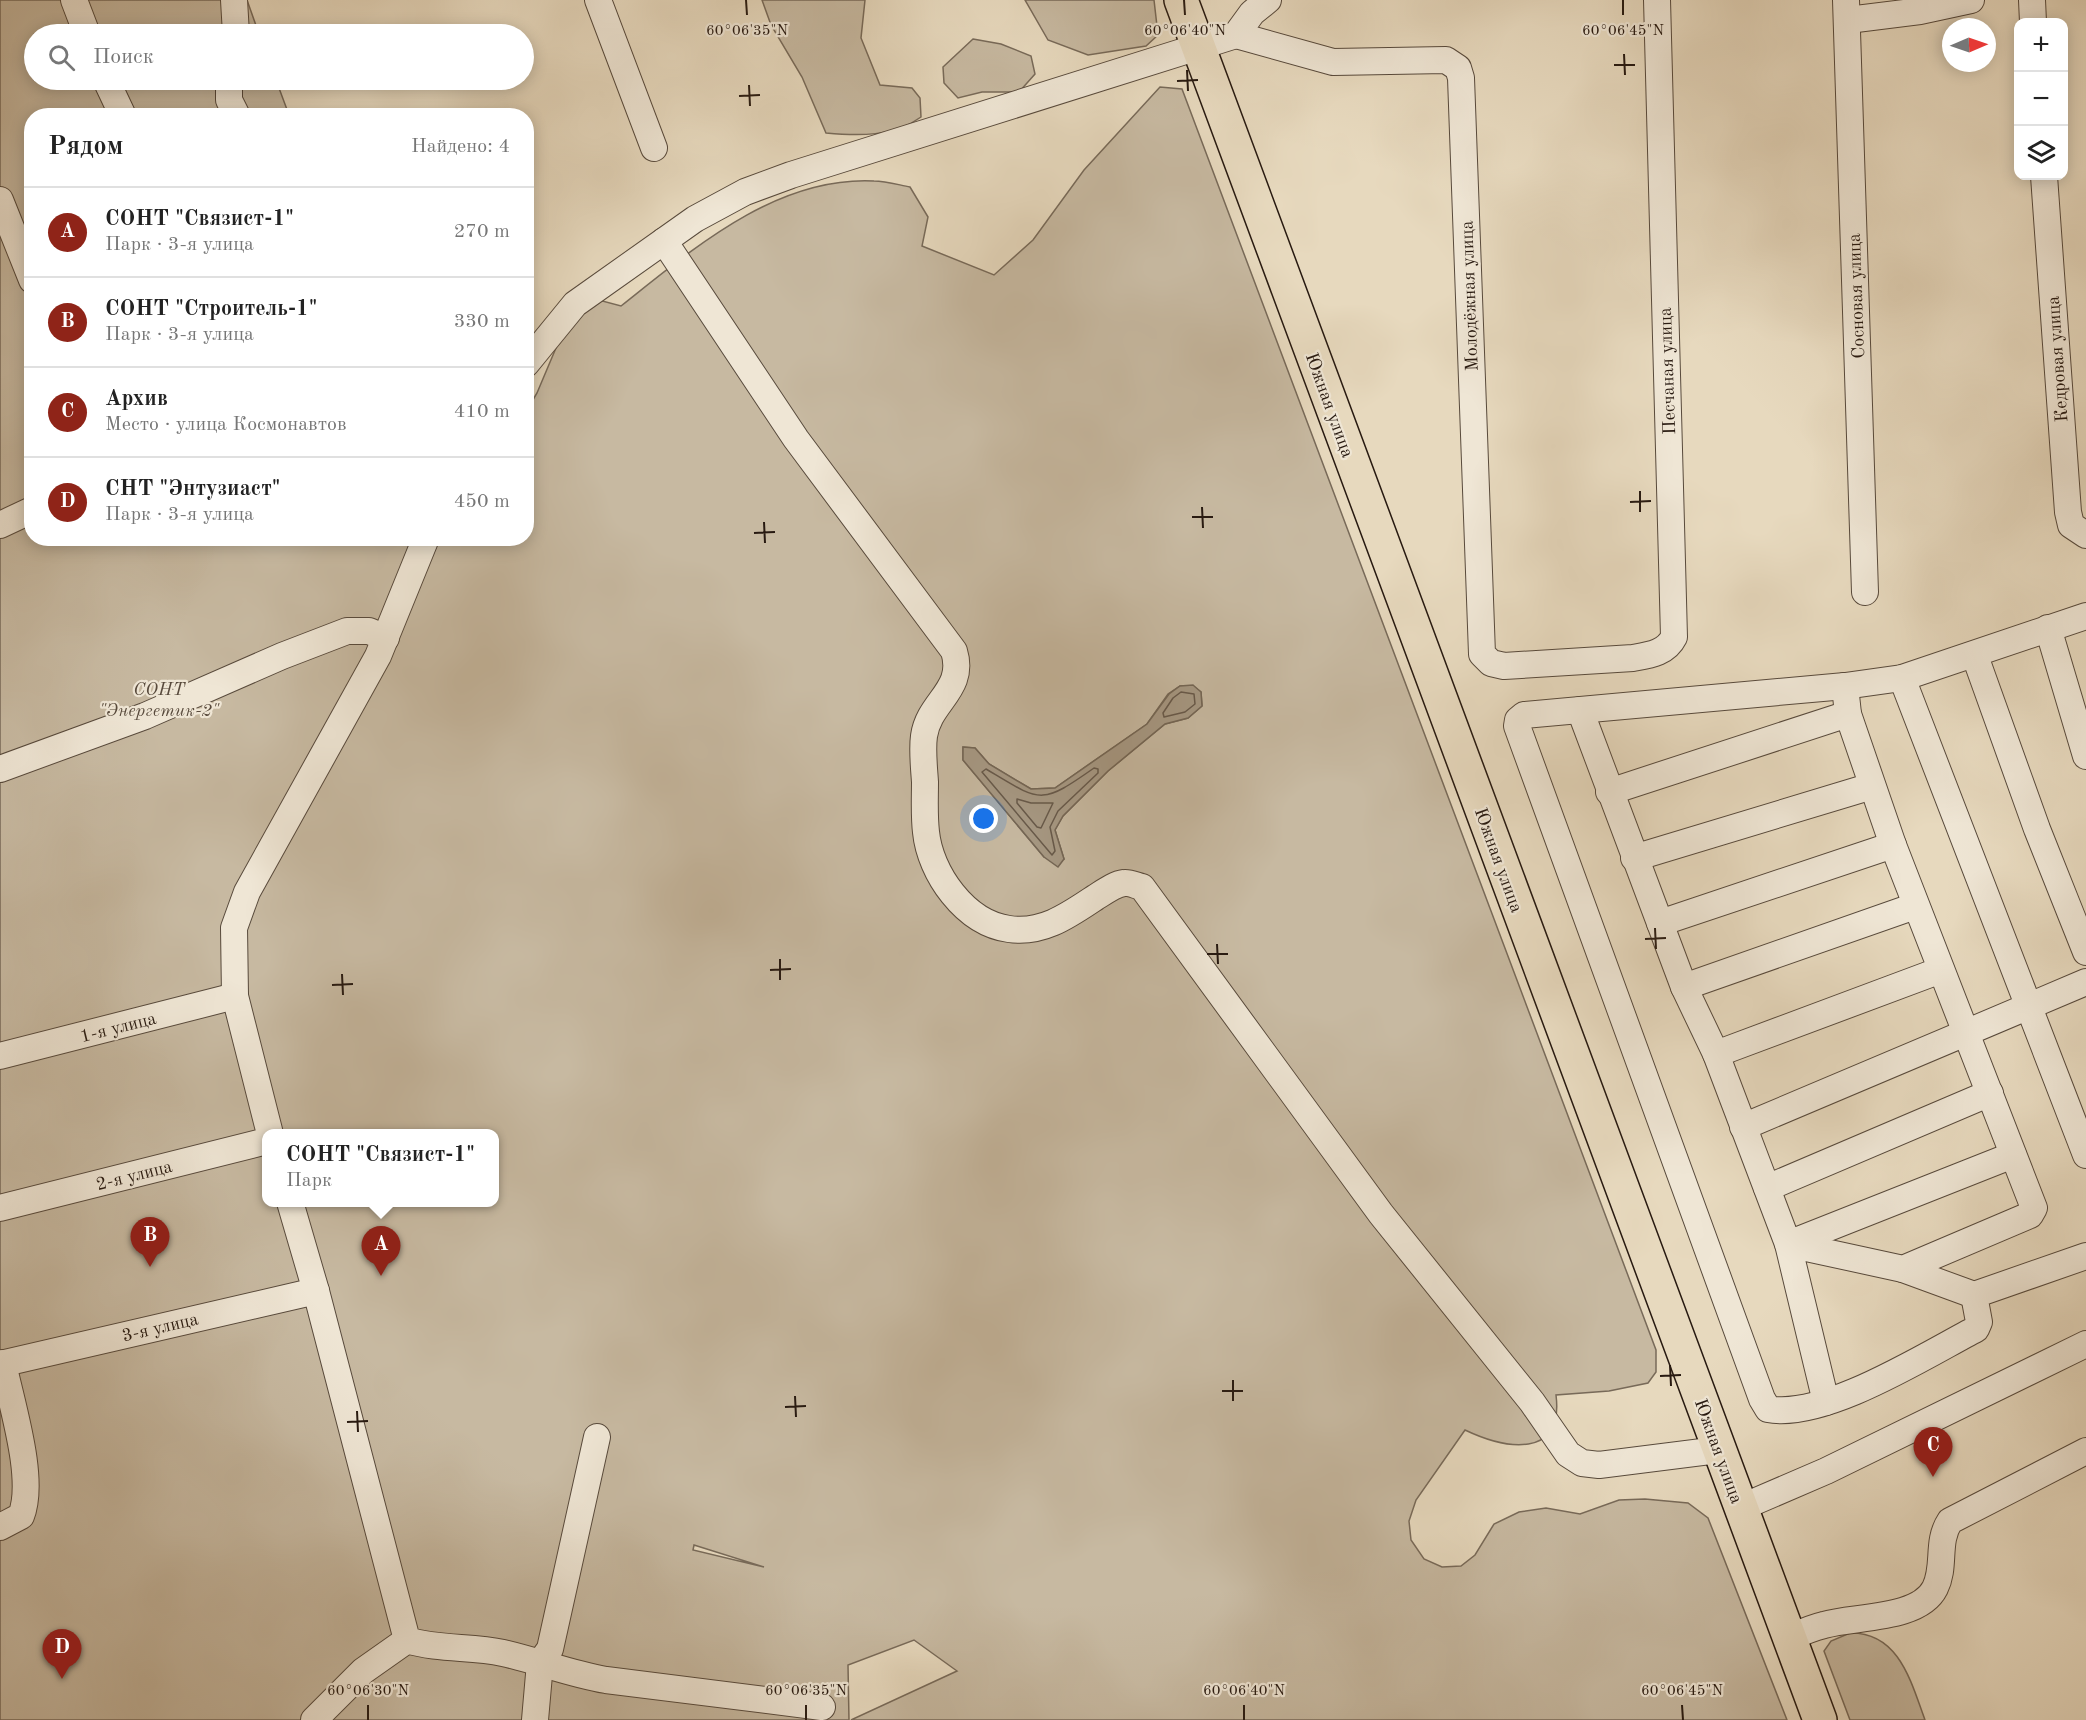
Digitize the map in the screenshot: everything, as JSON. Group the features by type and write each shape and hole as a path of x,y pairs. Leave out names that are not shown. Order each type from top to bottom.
{"main road":[{"name":"Южная улица","path":"1180,0 1820,1720"}],"street":[{"path":"74,0 83,24"},
{"path":"234,0 235,24"},
{"path":"598,0 654,148"},
{"path":"534,356 557,323 575,304 695,219 745,192 791,175 1236,35 1252,13 1268,0"},
{"name":"Песчаная улица","path":"1577,662 1652,655 1669,647 1674,637 1657,0"},
{"path":"1847,10 1920,11 1971,0"},
{"path":"2032,0 2033,18"},
{"name":"Сосновая улица","path":"1847,10 1865,592"},
{"name":"Молодёжная улица","path":"1236,35 1333,62 1446,60 1458,68 1461,78 1482,654 1491,663 1504,666 1577,662"},
{"path":"111,90 119,108"},
{"path":"230,90 229,100 233,108"},
{"name":"Кедровая улица","path":"2044,180 2068,512 2071,525 2086,535"},
{"path":"0,200 24,260"},
{"path":"664,241 796,439 954,651 958,665 956,681 928,721 924,736 926,833 932,857 945,884 964,905 985,922 1009,929 1039,929 1062,919 1107,890 1125,883 1142,887 1381,1214 1532,1402 1568,1454 1582,1463 1599,1465 1718,1450"},
{"path":"0,525 24,514"},
{"path":"269,1129 235,996 234,928 247,892 386,638 423,546"},
{"path":"1974,1295 1979,1322 1976,1329 1852,1393 1826,1402 1779,1411 1768,1409 1762,1399 1517,726 1518,720 1524,715 1845,686 1902,678 1975,656 2086,616"},
{"path":"2048,628 2086,756"},
{"path":"0,769 145,716 347,631 369,630 386,638"},
{"path":"1975,656 2037,829 2086,952"},
{"path":"1902,678 2086,1155"},
{"path":"1845,686 1848,714 1893,845 2034,1208 2030,1215 1903,1269"},
{"path":"1580,710 1684,987 1716,1054 1788,1244 1826,1402"},
{"path":"1609,792 1848,714"},
{"path":"1634,858 1872,786"},
{"path":"1660,923 1893,845"},
{"path":"1684,987 1916,906"},
{"path":"1716,1054 1941,970"},
{"path":"1743,1127 2086,982"},
{"name":"1-я улица","path":"0,1056 235,996"},
{"path":"1767,1188 1990,1094"},
{"name":"2-я улица","path":"0,1208 262,1143"},
{"path":"1788,1244 2013,1155"},
{"path":"291,1207 316,1291 407,1640"},
{"path":"1788,1244 1903,1269 1974,1295 2086,1256"},
{"name":"3-я улица","path":"0,1527 21,1516 27,1501 22,1457 2,1363 316,1291"},
{"path":"1740,1508 1836,1466 2086,1344"},
{"path":"535,1720 540,1663 550,1649 597,1437"},
{"path":"1789,1638 1824,1624 1890,1614 1918,1605 1935,1587 1939,1574 1943,1532 1950,1521 2086,1451"},
{"path":"407,1640 426,1646 502,1653 574,1674 606,1680 822,1707"},
{"path":"314,1720 363,1671 407,1640"}],"green space":[{"name":"СОНТ \"Энергетик-2\"","path":"0,0 247,0 255,24 24,24 24,90 280,90 286,108 24,108 24,546 534,546 534,398 564,329 595,299 621,306 677,262 738,220 770,203 803,190 838,183 879,181 910,187 928,217 922,246 994,275 1033,240 1084,170 1160,87 1182,89 1656,1350 1656,1372 1648,1383 1609,1391 1556,1395 1556,1416 1551,1431 1541,1440 1528,1444 1497,1442 1465,1430 1416,1500 1409,1521 1411,1540 1424,1559 1442,1567 1461,1566 1475,1555 1494,1524 1519,1512 1546,1508 1580,1514 1619,1500 1645,1499 1688,1503 1708,1518 1787,1720 851,1720 957,1671 914,1640 848,1665 849,1720 0,1720","holes":["1180,686 1193,686 1201,692 1202,706 1188,718 1165,724 1108,771 1063,816 1055,830 1064,859 1044,857 963,760 963,747 975,748 989,764 1031,789 1055,788 1147,724 1168,694","694,1545 764,1567 693,1550"]},
{"path":"762,0 865,0 861,38 880,85 912,88 920,98 921,117 910,124 888,132 863,135 826,133 802,77 771,25"},
{"path":"1025,0 1154,0 1158,35 1146,46 1088,55 1048,40"},
{"path":"973,39 1001,44 1031,56 1035,74 1019,92 982,92 958,98 944,83 943,67"},
{"path":"1850,1633 1867,1635 1892,1650 1908,1676 1925,1720 1850,1720 1824,1651 1831,1641"}],"water":[{"path":"1193,685 1201,692 1202,706 1188,718 1165,724 1108,771 1063,816 1055,830 1064,859 1058,867 1044,857 963,760 963,747 975,748 989,764 1031,789 1055,788 1147,724 1169,694 1180,686"}],"place":[{"name":"СОНТ \"Строитель-1\"","path":"150,1267"},
{"name":"СОНТ \"Связист-1\"","path":"381,1276"},
{"name":"Архив","path":"1933,1477"},
{"name":"СНТ \"Энтузиаст\"","path":"62,1679"}]}
